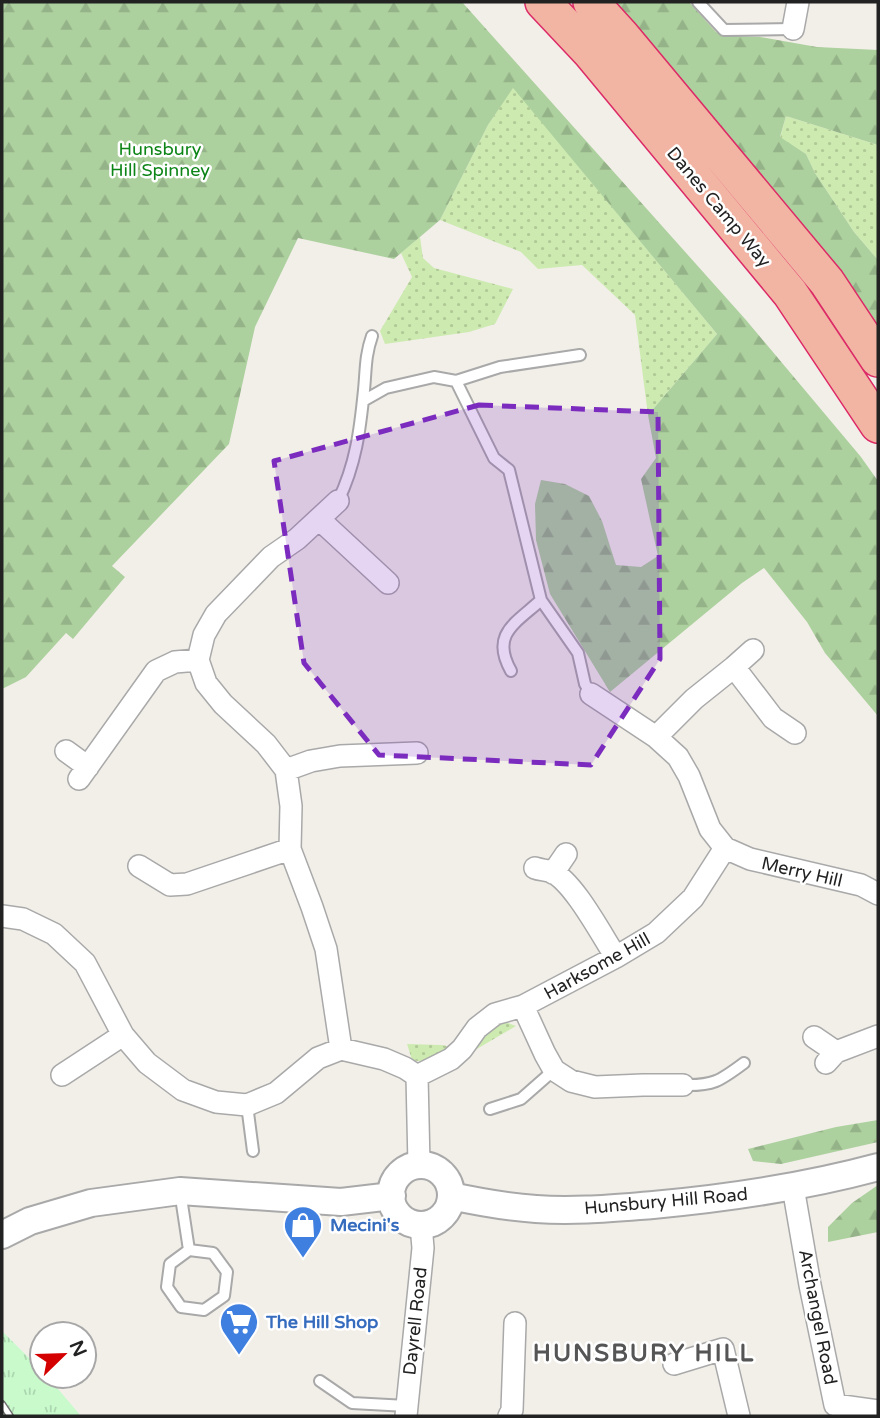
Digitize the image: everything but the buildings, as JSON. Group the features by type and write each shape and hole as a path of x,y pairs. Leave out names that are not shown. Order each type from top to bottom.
{"highway":[{"name":"Danes Camp Way","path":"543,2 591,53 790,293 878,425"},
{"name":"Danes Camp Way","path":"591,2 827,282 878,359"}],"street":[{"path":"793,29 798,2"},
{"path":"338,501 296,539 271,557 216,614 204,635 198,660 206,683 223,704 266,744 286,770 291,806 290,849 326,949 341,1049"},
{"path":"319,519 388,583"},
{"path":"656,737 694,699 753,650"},
{"path":"66,751 84,773 156,671 175,662 198,660"},
{"path":"734,667 773,718 795,733"},
{"path":"591,694 656,737 678,757 690,776 710,829 725,848"},
{"path":"286,770 311,761 340,756 417,753"},
{"name":"Merry Hill","path":"725,848 750,859 861,886 878,894"},
{"name":"Harksome Hill","path":"417,1076 451,1059 462,1049 467,1039 495,1014 523,1006 656,933 693,898 725,848"},
{"path":"139,866 170,885 187,884 290,849"},
{"path":"566,854 544,871 570,888 584,905 616,957"},
{"path":"2,916 23,919 54,934 85,963 123,1035 147,1063 183,1090 216,1102 247,1105 276,1093 318,1058 341,1049 384,1059 405,1068 417,1076 419,1165"},
{"path":"523,1006 554,1070 571,1081 595,1087 683,1085"},
{"path":"62,1074 123,1035"},
{"path":"814,1037 831,1058 878,1036"},
{"path":"419,1165 430,1166 439,1171 446,1178 451,1196 443,1215 431,1223 421,1225 402,1217 395,1209 391,1196 398,1177 405,1170 419,1165"},
{"name":"Hunsbury Hill Road","path":"451,1196 537,1209 604,1209 696,1201 793,1187 878,1167"},
{"name":"Archangel Road","path":"793,1187 828,1411 878,1411"},
{"path":"2,1235 30,1221 91,1203 180,1191 341,1202 391,1196"},
{"name":"Dayrell Road","path":"407,1411 423,1248 421,1225"},
{"path":"509,1416 512,1410 515,1323"},
{"path":"674,1364 723,1349 739,1416"}],"lane":[{"path":"698,2 724,30 793,29"},
{"path":"338,501 348,481 357,446 366,354 372,336"},
{"path":"363,401 386,388 434,377 456,381 500,367 580,355"},
{"path":"456,381 494,458 509,470 541,600 578,653 585,684 591,694"},
{"path":"511,671 502,647 506,634 541,600"},
{"path":"683,1085 704,1086 723,1079 744,1063"},
{"path":"490,1109 521,1099 554,1070"},
{"path":"247,1105 253,1151"},
{"path":"180,1191 189,1250"},
{"path":"189,1250 213,1253 227,1272 224,1296 204,1310 181,1307 167,1287 170,1264 189,1250"},
{"path":"320,1381 352,1403 407,1411"},
{"path":"348,1416 352,1403"}],"highlighted area":[{"path":"479,405 658,412 660,659 591,765 379,755 304,663 274,461"}],"green space":[{"name":"Hunsbury Hill Spinney","path":"2,2 462,2 746,320 878,481 878,716 825,653 807,622 764,568 742,583 610,692 550,594 536,540 535,504 541,480 565,484 589,496 602,521 616,565 641,567 658,556 641,479 656,458 648,415 717,334 513,88 488,125 440,220 394,259 298,238 255,327 229,444 112,566 125,577 73,639 66,633 26,677 2,689"},
{"path":"611,2 689,2 716,32 817,47 878,50 878,145 786,116 780,137 806,154 815,173 854,232 878,260 878,339"},
{"path":"513,87 717,334 648,415 635,315 582,265 538,269 521,252 440,220 488,125"},
{"path":"786,116 878,145 878,260 854,232 815,173 806,154 780,138"},
{"path":"420,237 423,258 434,268 513,289 495,324 469,332 385,344 380,331 412,277 401,253"},
{"path":"501,1023 516,1026 475,1050 482,1038"},
{"path":"407,1044 451,1047 432,1058 417,1061 412,1060"},
{"path":"878,1120 878,1142 781,1164 753,1161 748,1149 836,1127"},
{"path":"878,1185 878,1232 828,1242 828,1227 852,1203"},
{"path":"2,1331 28,1357 28,1390 59,1390 81,1416 2,1416"}],"railway":[{"path":"2,1404 10,1416"}],"place":[{"name":"Mecini's","path":"303,1259"},
{"name":"The Hill Shop","path":"239,1356"}],"district":[{"name":"HUNSBURY HILL","path":"644,1353"}]}
